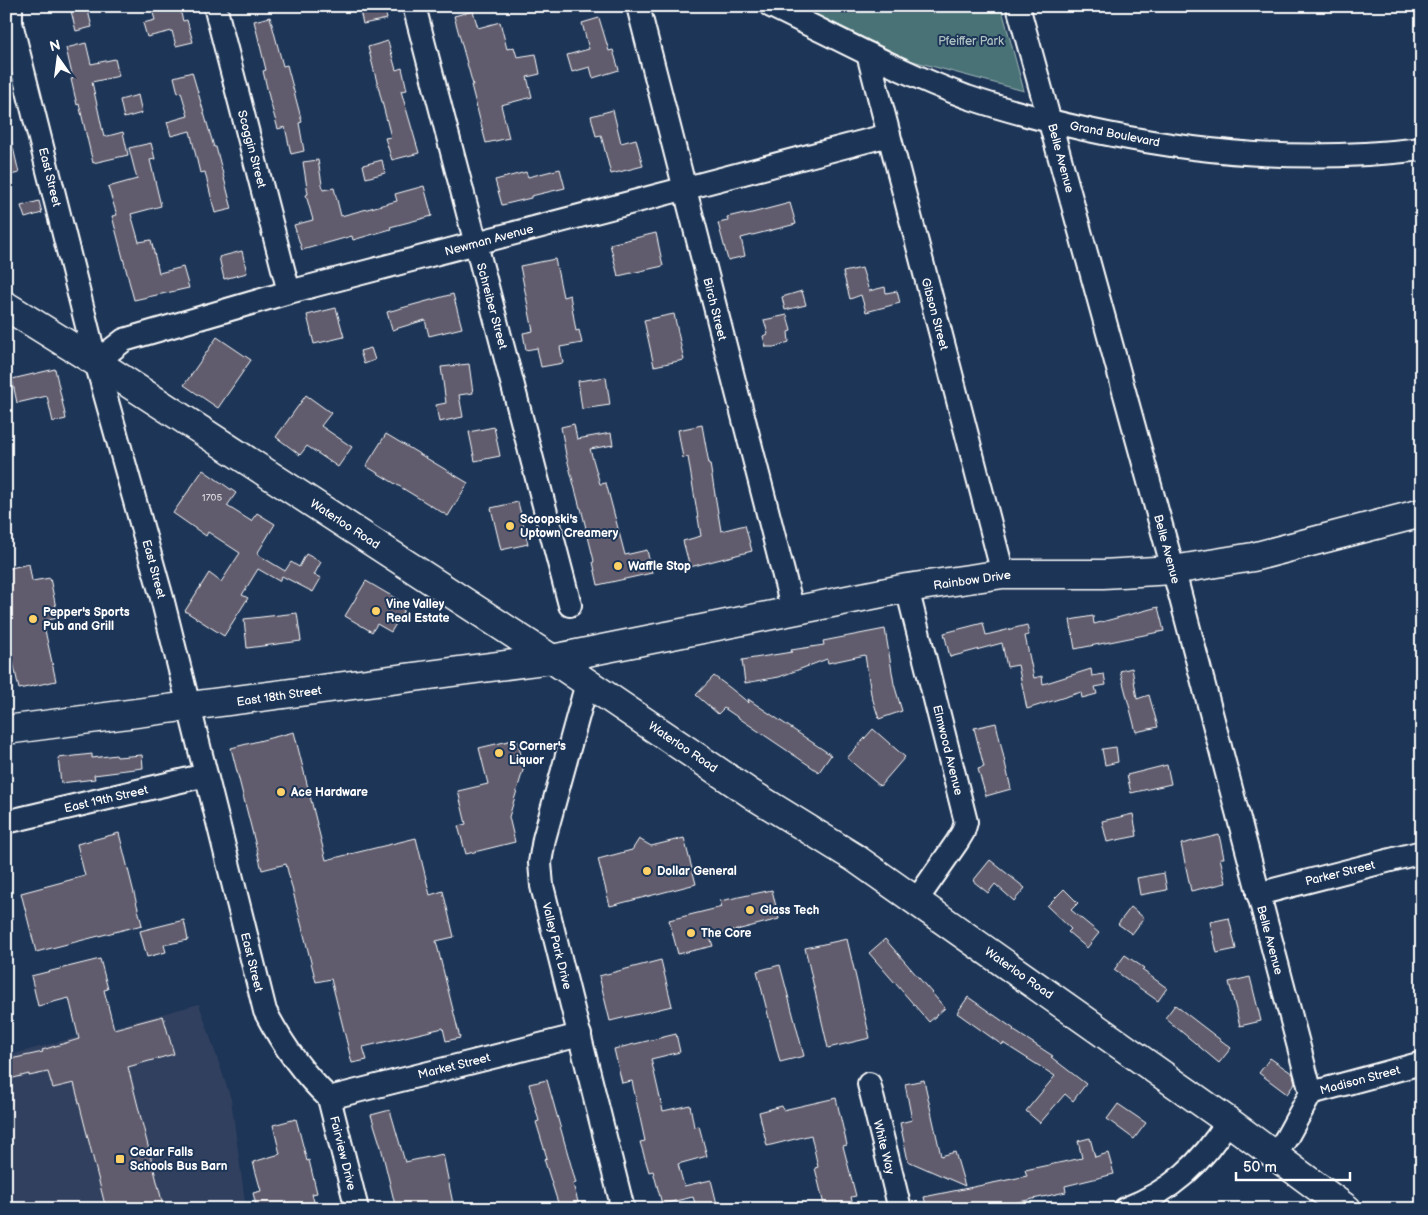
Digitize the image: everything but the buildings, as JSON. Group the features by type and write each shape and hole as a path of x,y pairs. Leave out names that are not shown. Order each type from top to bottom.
{"main road":[{"name":"Waterloo Road","path":"6,306 96,362 552,659 753,794 855,858 1228,1121 1347,1209"},
{"name":"Rainbow Drive","path":"552,659 907,588 1002,574 1103,574 1173,570 1253,557 1422,513"},
{"name":"East 18th Street","path":"6,730 190,708 552,659"}],"street":[{"name":"Scoggin Street","path":"215,6 290,292"},
{"name":"Schreiber Street","path":"414,6 570,606"},
{"name":"Birch Street","path":"638,6 793,611"},
{"name":"Grand Boulevard","path":"771,6 868,54 967,96 1051,122 1114,136 1230,153 1283,156 1378,154 1422,149"},
{"name":"Belle Avenue","path":"1018,6 1173,570 1311,1093"},
{"name":"East Street","path":"11,14 96,362 162,598 265,1011 286,1048 300,1067 329,1098"},
{"name":"Gibson Street","path":"868,54 1002,574"},
{"name":"Newman Avenue","path":"96,362 124,340 290,292 889,135"},
{"name":"Elmwood Avenue","path":"907,588 966,822 957,842 916,901"},
{"name":"Valley Park Drive","path":"587,683 548,823 540,863 542,886 623,1209"},
{"name":"East 19th Street","path":"6,822 206,775"},
{"name":"Parker Street","path":"1258,894 1422,852"},
{"name":"Market Street","path":"329,1098 580,1035"},
{"name":"Madison Street","path":"1275,1156 1311,1093 1422,1063"},
{"name":"White Way","path":"869,1084 900,1209"},
{"name":"Fairview Drive","path":"329,1098 357,1209"},
{"path":"1124,1209 1166,1189 1188,1172 1214,1144 1228,1121"}],"shaded area":[{"path":"199,1004 231,1099 246,1209 15,1209 6,1165 6,1056"}],"green space":[{"name":"Pfeiffer Park","path":"799,6 1001,6 1024,91 909,60"}],"place":[{"name":"Scoopski's Uptown Creamery","path":"510,526"},
{"name":"Waffle Stop","path":"618,566"},
{"name":"Vine Valley Real Estate","path":"376,611"},
{"name":"Pepper's Sports Pub and Grill","path":"33,619"},
{"name":"5 Corner's Liquor","path":"499,753"},
{"name":"Ace Hardware","path":"281,792"},
{"name":"Dollar General","path":"647,871"},
{"name":"Glass Tech","path":"750,910"},
{"name":"The Core","path":"691,933"},
{"name":"Cedar Falls Schools Bus Barn","path":"120,1159"}]}
